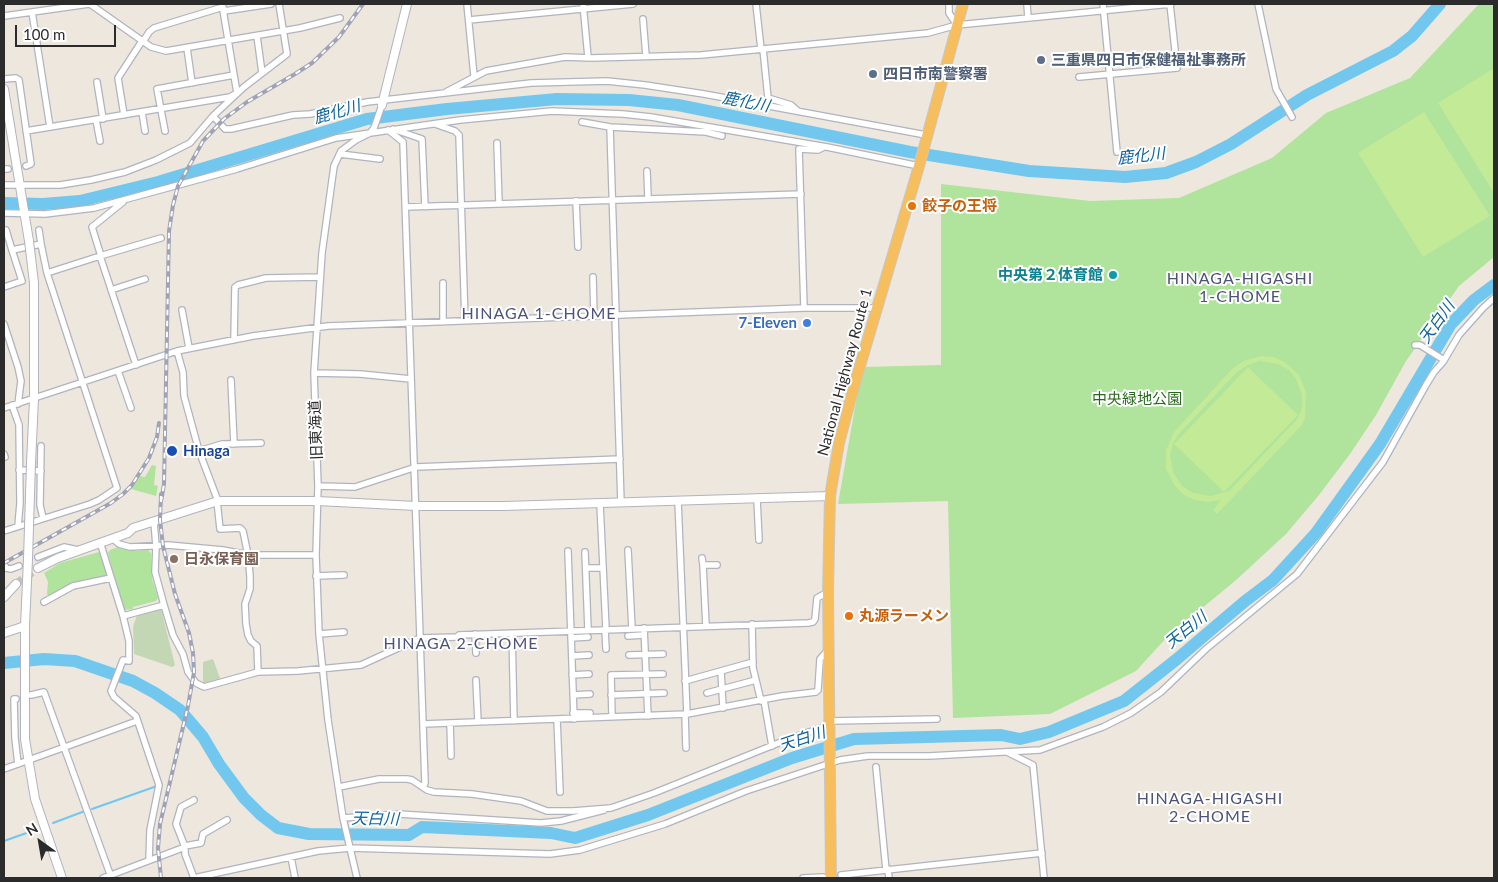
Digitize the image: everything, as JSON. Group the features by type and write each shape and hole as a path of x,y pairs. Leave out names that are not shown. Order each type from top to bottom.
{"highway":[{"name":"National Highway Route 1","path":"832,876 828,650 830,496 846,416 963,4"}],"street":[{"path":"4,16 89,4 158,50 187,48 228,41 340,18"},
{"path":"124,115 118,78 142,41 154,28 223,7 272,4"},
{"path":"4,185 20,187 91,180 125,172 156,160 190,143 213,116 237,93 287,54 279,4"},
{"path":"340,154 356,140 372,131 382,103 407,4"},
{"path":"467,4 474,76"},
{"path":"469,20 583,6 633,4"},
{"path":"756,4 768,98 790,105 799,112"},
{"path":"949,4 950,13 957,25"},
{"path":"1027,4 1028,18"},
{"path":"445,93 486,71 565,57 701,54 762,49 928,33 957,25 1028,18 1103,7 1170,4 1177,68 1079,77"},
{"path":"1258,4 1276,89 1292,116"},
{"path":"583,6 588,57"},
{"path":"223,7 237,93"},
{"path":"1103,7 1117,152"},
{"path":"32,12 50,127"},
{"path":"643,19 646,56"},
{"path":"256,36 262,73"},
{"path":"187,48 192,83"},
{"path":"165,130 157,89 234,76"},
{"path":"4,79 16,78 19,80 31,164 26,166"},
{"path":"97,82 103,119"},
{"path":"213,116 225,129 231,129 334,108 445,93 531,83 607,82 674,89 926,134"},
{"path":"4,89 34,282 34,399 25,626 25,729 28,760 37,807 62,878"},
{"path":"26,131 230,97 237,93"},
{"path":"4,213 45,214 78,211 236,169 336,138 372,131 509,114 552,111 651,117 919,164"},
{"path":"142,112 145,131"},
{"path":"96,120 100,142"},
{"path":"582,122 610,127 706,132 722,136"},
{"path":"432,123 455,131 459,135 465,321"},
{"path":"610,127 621,503"},
{"path":"390,130 422,139 425,207"},
{"path":"390,130 403,142 425,783 423,787"},
{"path":"497,143 499,204"},
{"path":"804,308 799,149 818,150 827,147"},
{"path":"340,154 380,159"},
{"name":"旧東海道","path":"340,154 334,166 331,181 316,328 314,373 318,486 316,576 319,634 328,720 344,819 357,878"},
{"path":"647,171 648,198"},
{"path":"406,207 801,194"},
{"path":"124,200 92,227 136,365"},
{"path":"576,201 578,247"},
{"path":"4,287 22,280 6,230"},
{"path":"4,531 90,504 117,488 46,273 39,230"},
{"path":"46,273 161,238"},
{"path":"12,250 41,244"},
{"path":"234,340 236,287 238,285 266,278 320,277"},
{"path":"593,277 594,316"},
{"path":"111,290 145,280"},
{"path":"443,283 444,322"},
{"path":"194,800 181,807 176,824 194,878 291,857 350,847 550,854 580,850 665,824 746,791 840,760 868,756 1040,750 1095,731 1131,713 1161,692 1194,659 1291,580 1307,562 1383,462 1426,385 1459,335 1494,298"},
{"path":"4,408 177,350 316,328 804,308 877,308"},
{"path":"182,310 188,348"},
{"path":"4,324 21,381 15,404 19,425 20,503 18,526"},
{"path":"1417,345 1443,359"},
{"path":"177,350 183,372 184,396 199,451 218,501 220,529 242,529 248,555 250,581 245,604 246,624 248,635 257,646 258,672"},
{"path":"118,371 131,408"},
{"path":"314,373 360,374 411,379"},
{"path":"230,380 234,444"},
{"path":"199,451 222,444 261,443"},
{"path":"41,446 40,505 43,518"},
{"path":"318,486 355,487 414,468 620,459"},
{"path":"19,470 41,471"},
{"path":"38,568 78,550 128,533 132,528 218,501 317,501 416,506 504,506 830,496"},
{"path":"757,499 759,540"},
{"path":"678,501 686,681 686,748"},
{"path":"600,504 606,649"},
{"path":"154,522 156,546 155,572 164,605 173,635 183,654 188,672 202,687 216,685 258,672 361,665 420,638 571,631 588,633"},
{"path":"112,538 119,544 130,547 168,545 223,550 248,555 316,555"},
{"path":"100,542 123,616 130,649 129,661 123,660 111,691 114,697 134,713 158,785 150,830 149,860"},
{"path":"38,557 64,546 78,550"},
{"path":"628,550 632,629"},
{"path":"568,551 574,716"},
{"path":"585,552 588,633"},
{"path":"702,558 706,626"},
{"path":"4,564 6,568 12,569 18,566"},
{"path":"703,565 717,565"},
{"path":"586,568 603,568"},
{"path":"316,576 344,575"},
{"path":"44,602 73,586 111,578"},
{"path":"4,597 16,584"},
{"path":"628,636 684,627 813,622 816,615 817,598 828,592"},
{"path":"123,616 164,605"},
{"path":"752,624 753,662 772,746"},
{"path":"4,633 25,626"},
{"path":"571,638 605,629 632,629 644,632"},
{"path":"319,634 344,632"},
{"path":"644,632 648,716"},
{"path":"512,633 514,721"},
{"path":"475,634 476,652"},
{"path":"574,716 612,718 686,714 816,692 818,690 820,659 828,650"},
{"path":"629,655 663,654"},
{"path":"572,656 589,655"},
{"path":"686,681 753,662"},
{"path":"721,671 723,708"},
{"path":"572,675 589,674"},
{"path":"612,718 611,675 663,674"},
{"path":"476,680 478,722"},
{"path":"707,693 756,680"},
{"path":"31,695 44,692 110,874"},
{"path":"611,695 664,693"},
{"path":"573,695 590,694"},
{"path":"16,699 14,699 18,764"},
{"path":"423,724 557,719 590,712"},
{"path":"557,719 560,792"},
{"path":"344,819 399,814 547,822 582,817 654,793 829,723 937,719"},
{"path":"4,770 137,721"},
{"path":"450,723 451,756"},
{"path":"1008,752 1033,765 1044,878"},
{"path":"876,767 889,878"},
{"path":"339,788 392,778 412,780 434,792 472,794 521,801 546,811 611,808"},
{"path":"103,878 185,847 201,843 203,834 227,820"},
{"path":"803,878 1042,853"},
{"path":"291,857 295,878"}],"green space":[{"name":"中央緑地公園","path":"1479,4 1494,4 1494,257 1459,286 1406,361 1376,415 1350,454 1286,534 1235,581 1168,636 1136,671 1050,714 953,718 948,501 838,504 858,390 865,367 941,365 941,184 1090,201 1179,198 1272,158 1326,113 1410,78"},
{"path":"1494,68 1494,193 1438,103"},
{"path":"1424,112 1490,216 1423,257 1358,153"},
{"path":"1261,356 1273,357 1285,362 1299,375 1306,392 1305,418 1302,425 1217,514 1213,510 1221,500 1208,502 1195,500 1184,495 1175,486 1166,469 1166,450 1174,432 1232,369 1243,361","holes":["1259,361 1278,364 1289,370 1296,379 1302,395 1302,407 1298,418 1229,491 1211,496 1193,493 1182,486 1173,472 1170,455 1173,443 1179,434 1237,372"]},
{"path":"1248,367 1298,415 1224,492 1174,444"},
{"path":"152,465 156,466 154,485 158,486 156,496 131,489 140,476 145,477"},
{"path":"118,547 137,551 148,550 151,553 152,579 158,598 156,601 124,610 108,553 110,550"},
{"path":"99,552 102,554 108,574 106,576 73,583 49,596 47,594 48,582 44,573 60,563"},
{"path":"161,609 175,665 172,667 134,654 133,627 137,615"},
{"path":"213,659 221,681 203,683 203,662"}],"waterway":[{"name":"鹿化川","path":"4,203 43,204 80,201 158,182 367,119 447,109 557,99 629,100 678,105 910,152 1029,171 1125,177 1166,173 1196,162 1231,144 1307,95 1393,51 1412,36 1440,4"},
{"name":"天白川","path":"4,663 44,659 75,661 133,681 155,693 180,710 203,737 219,764 244,798 261,815 278,828 309,834 409,835 422,827 551,833 575,838 648,815 792,758 854,739 1001,735 1020,739 1049,732 1124,701 1273,580 1316,533 1380,444 1451,324 1474,300 1494,285"},
{"path":"92,809 157,786"},
{"path":"53,823 85,811"},
{"path":"4,841 35,830"}],"tunnel":[{"path":"16,584 38,568"}],"railway":[{"path":"161,502 164,484 169,231 178,186 203,141 224,119 247,102 312,63 339,37 363,4"},
{"path":"4,563 111,503 123,494 132,485 149,458 157,437 159,423"},
{"path":"161,494 160,520 163,546 175,594 189,633 194,672 188,706 160,824 158,848 161,878"}],"place":[{"name":"三重県四日市保健福祉事務所","path":"1041,60"},
{"name":"四日市南警察署","path":"873,74"},
{"name":"餃子の王将","path":"912,206"},
{"name":"中央第２体育館","path":"1113,275"},
{"name":"7-Eleven","path":"807,323"},
{"name":"Hinaga","path":"172,451"},
{"name":"日永保育園","path":"174,559"},
{"name":"丸源ラーメン","path":"849,616"}],"district":[{"name":"HINAGA-HIGASHI 1-CHOME","path":"1240,288"},
{"name":"HINAGA 1-CHOME","path":"539,314"},
{"name":"HINAGA 2-CHOME","path":"461,644"},
{"name":"HINAGA-HIGASHI 2-CHOME","path":"1210,808"}]}
